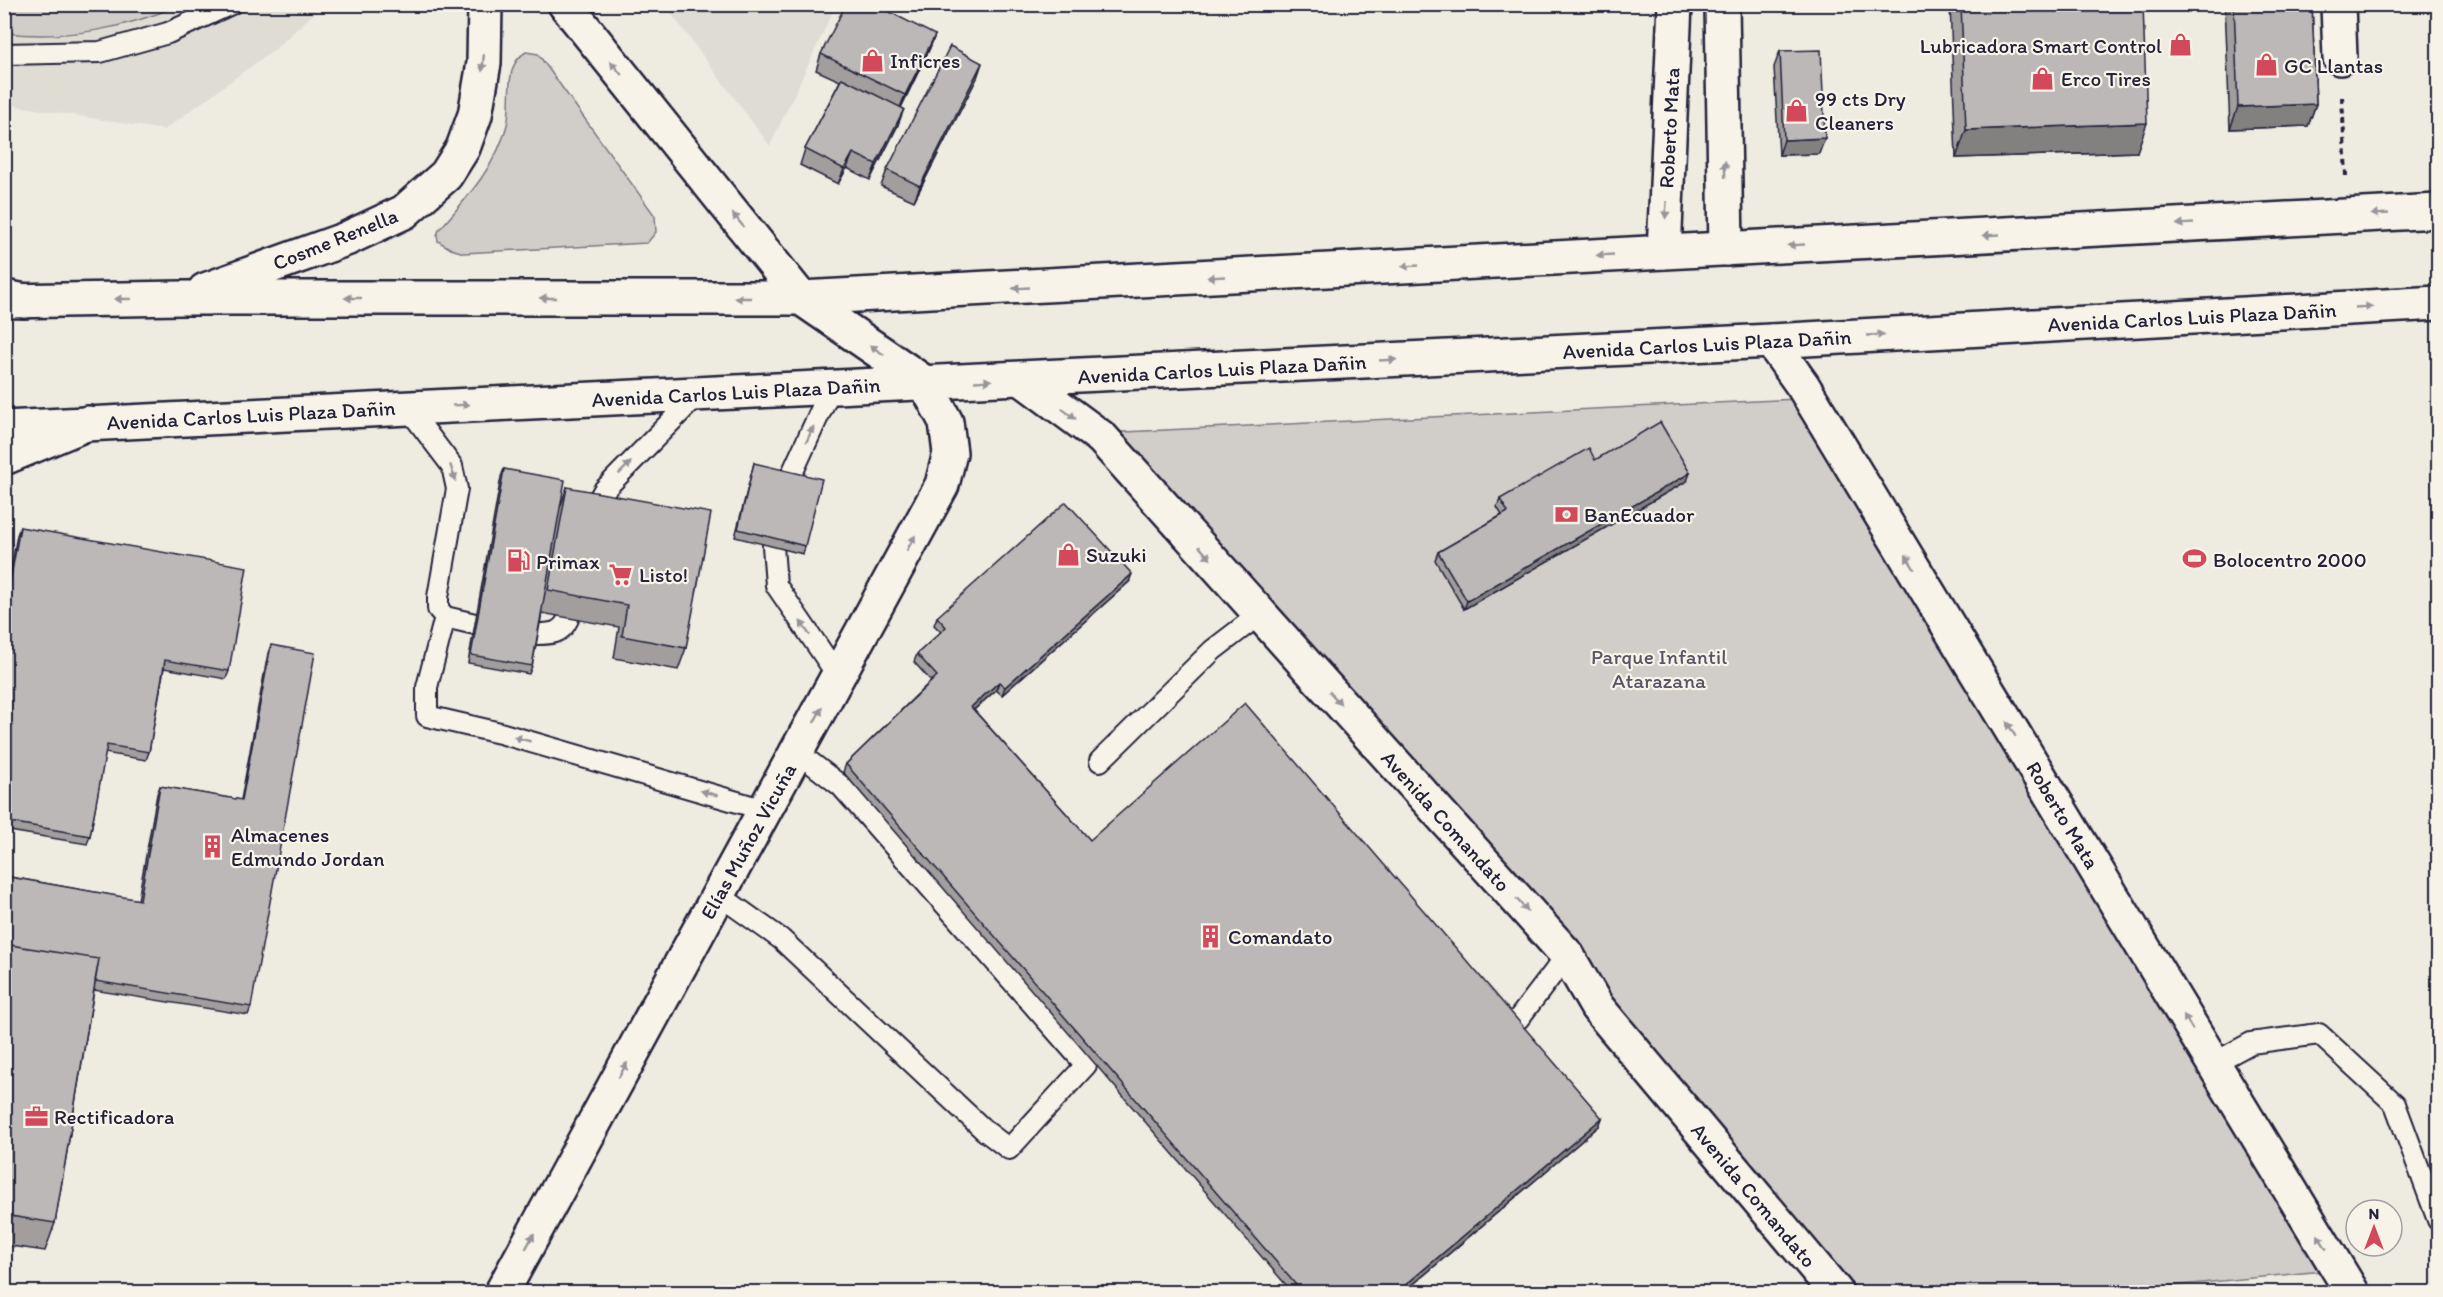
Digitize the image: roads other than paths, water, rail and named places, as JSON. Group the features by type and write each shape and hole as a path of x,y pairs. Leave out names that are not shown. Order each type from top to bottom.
{"street":[{"name":"Cosme Renella","path":"182,298 346,239 404,212 446,175 463,148 475,115 484,63 485,4"},
{"path":"565,4 801,298 925,383"},
{"name":"Roberto Mata","path":"1664,252 1675,4"},
{"path":"1722,4 1726,249"},
{"path":"2338,4 2340,58"},
{"path":"11,300 801,298 2439,211"},
{"name":"Avenida Carlos Luis Plaza Dañin","path":"5,435 88,423 1771,341 2439,303"},
{"name":"Roberto Mata","path":"1771,341 1803,386 2352,1293"},
{"name":"Avenida Comandato","path":"1022,379 1102,438 1567,955 1597,1007 1836,1293"},
{"name":"Elías Muñoz Vicuña","path":"502,1293 942,485 950,453 946,422 925,383"}],"lane":[{"path":"4,54 100,52 168,33 231,4"},
{"path":"789,480 831,388"},
{"path":"590,514 604,490 698,394"},
{"path":"408,408 452,466 457,489 438,597 438,609 445,617 476,624"},
{"path":"773,546 776,585 838,676"},
{"path":"1101,761 1213,650 1260,614"},
{"path":"445,617 427,687 427,716 500,733 765,810"},
{"path":"536,634 554,634 564,627 568,619"},
{"path":"719,895 781,939 984,1130 1009,1149 1086,1065 841,786 797,752"},
{"path":"1482,1046 1519,1018 1567,955"},
{"path":"2214,1063 2252,1043 2319,1034 2395,1104 2439,1220"}],"place":[{"name":"Lubricadora Smart Control","path":"2180,45"},
{"name":"Inficres","path":"872,60"},
{"name":"GC Llantas","path":"2266,65"},
{"name":"Erco Tires","path":"2043,78"},
{"name":"99 cts Dry Cleaners","path":"1797,110"},
{"name":"BanEcuador","path":"1566,514"},
{"name":"Suzuki","path":"1068,554"},
{"name":"Bolocentro 2000","path":"2195,559"},
{"name":"Primax","path":"518,561"},
{"name":"Listo!","path":"621,574"},
{"name":"Almacenes Edmundo Jordan","path":"213,846"},
{"name":"Comandato","path":"1210,936"},
{"name":"Rectificadora","path":"36,1116"}],"park label":[{"name":"Parque Infantil Atarazana","path":"1659,668"}]}
